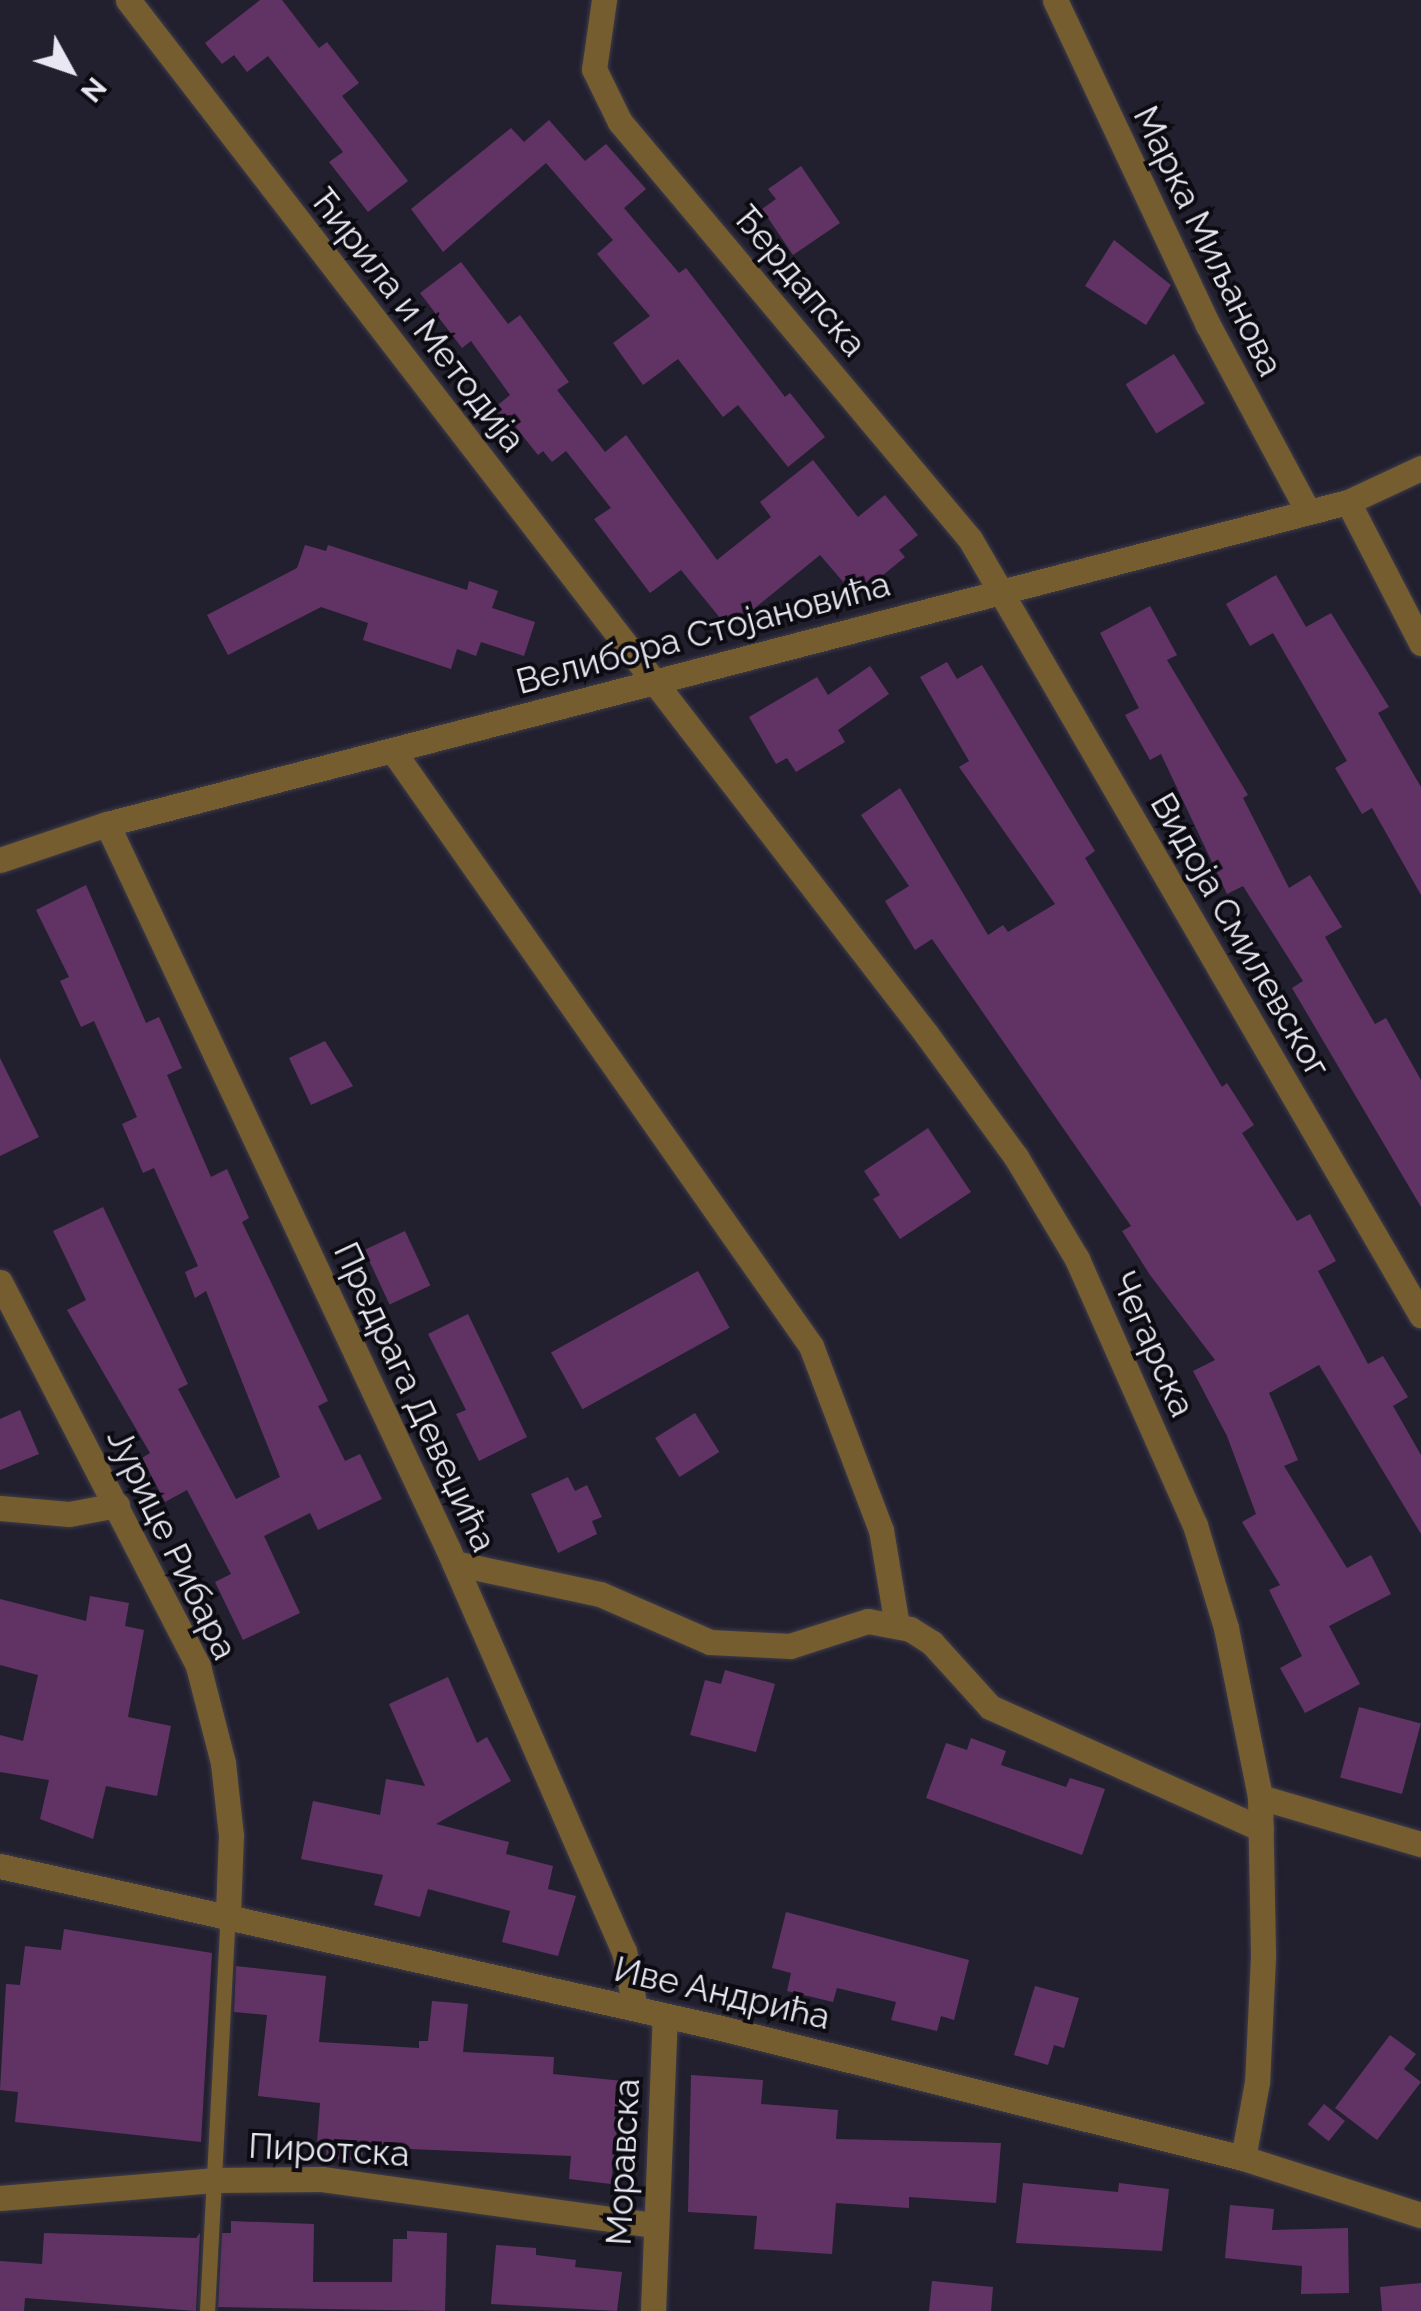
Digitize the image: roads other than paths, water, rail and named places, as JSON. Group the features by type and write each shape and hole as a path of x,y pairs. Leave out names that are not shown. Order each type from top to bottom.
{"street":[{"name":"Ћирила и Методија","path":"128,0 652,683"},
{"name":"Ђердапска","path":"604,0 594,69 620,122 970,540 999,590"},
{"name":"Марка Миљанова","path":"1054,0 1200,309 1308,510"},
{"name":"Велибора Стојановића","path":"0,860 107,824 1348,502 1421,468"},
{"path":"1348,502 1421,643"},
{"name":"Видоја Смилевског","path":"999,590 1421,1314"},
{"name":"Чегарска","path":"652,683 1016,1157 1077,1259 1195,1525 1226,1628 1260,1797 1257,2082 1243,2158"},
{"path":"393,750 810,1346 881,1530 898,1626"},
{"name":"Предрага Девеџића","path":"107,824 454,1564 624,1951 634,2008"},
{"name":"Јурице Рибара","path":"0,1282 198,1666 223,1763 230,1835 228,1912"},
{"path":"0,1508 69,1514 117,1505"},
{"path":"454,1564 600,1594 710,1642 790,1646 868,1621 898,1626 932,1643 990,1707 1261,1829"},
{"path":"1260,1797 1421,1844"},
{"name":"Иве Андрића","path":"0,1866 228,1912 634,2008 1243,2158 1421,2214"},
{"name":"Моравска","path":"653,2311 653,2225 666,2017"},
{"name":"Пиротска","path":"0,2198 213,2180 387,2185 653,2225"}],"lane":[{"path":"207,2311 228,1912"}]}
